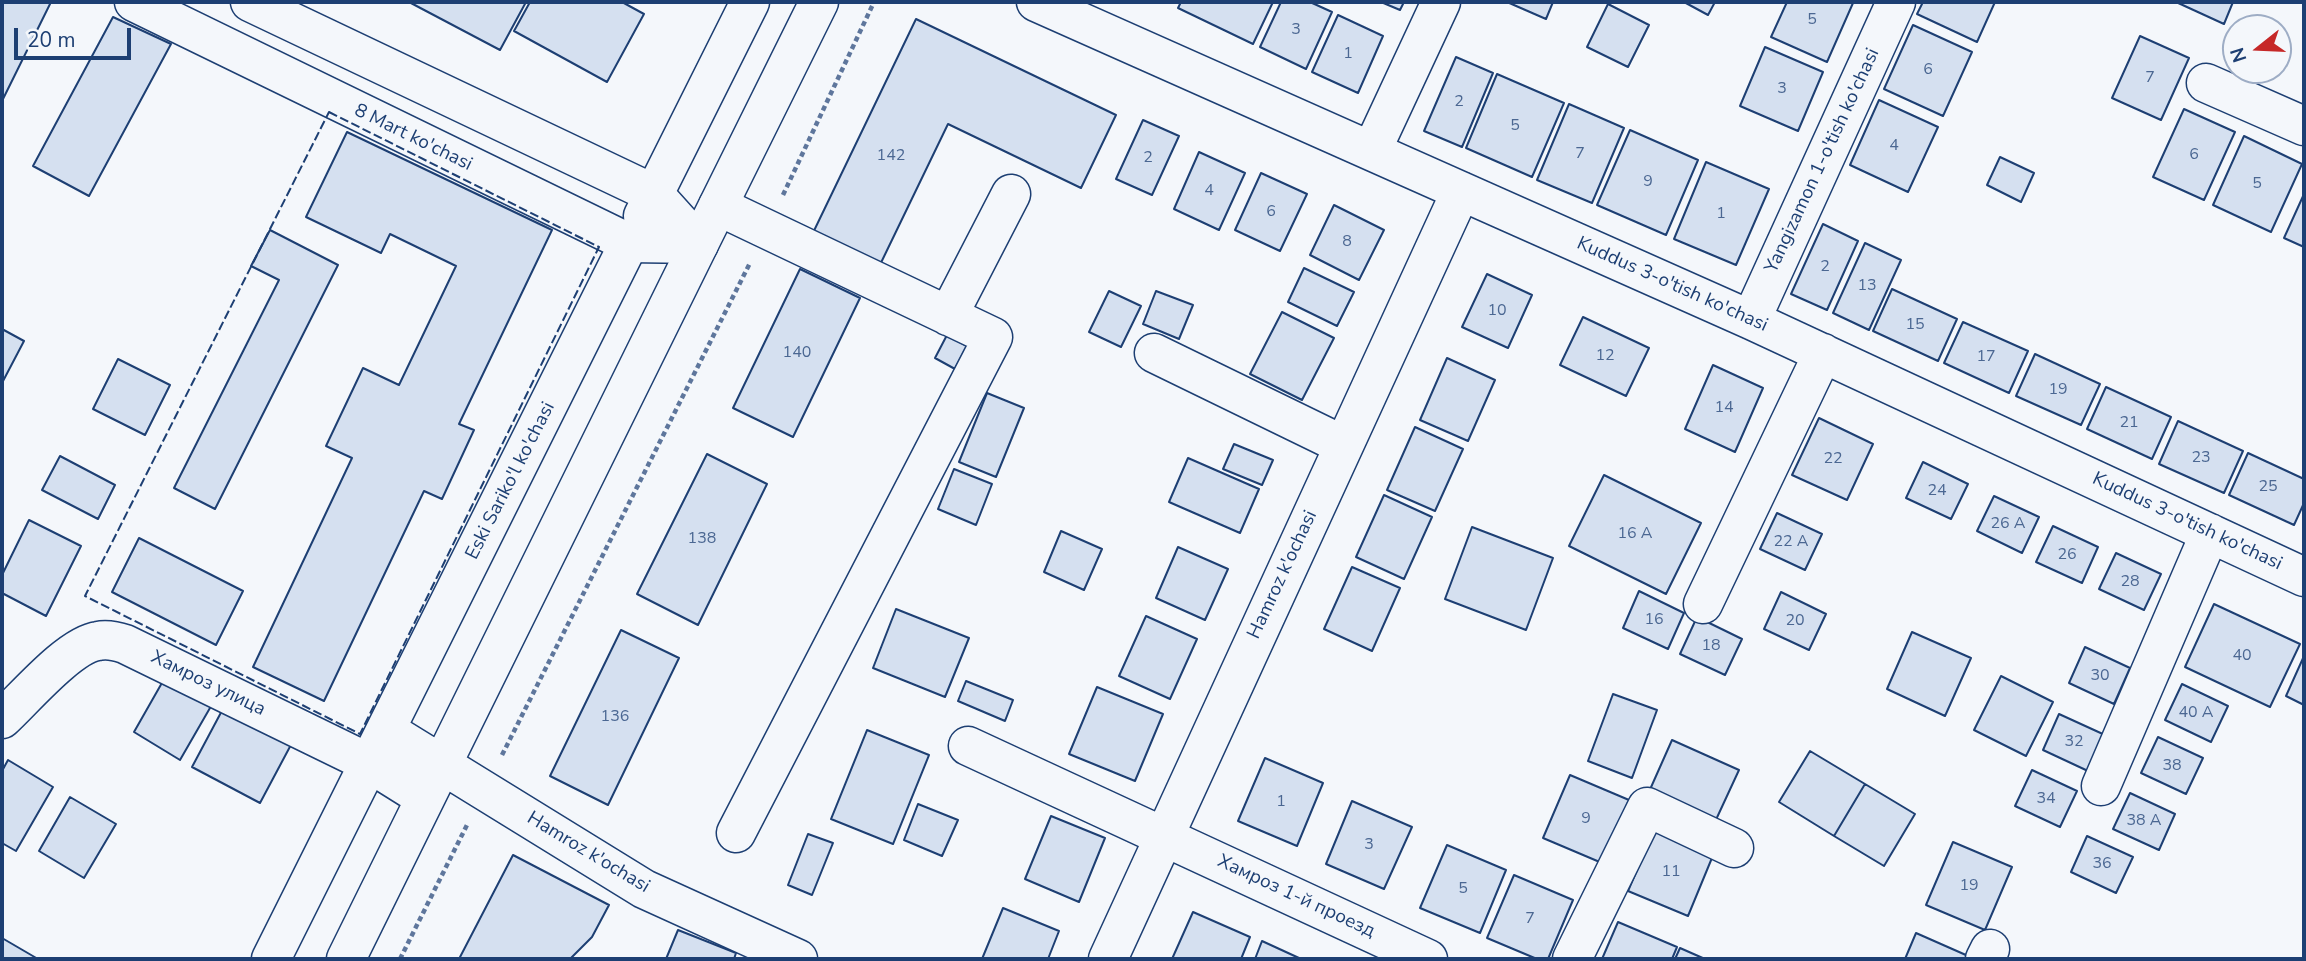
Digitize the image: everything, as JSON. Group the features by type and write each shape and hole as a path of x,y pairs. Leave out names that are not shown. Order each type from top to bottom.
{"street":[{"name":"8 Mart ko'chasi","path":"134,2 629,243 699,244"},
{"path":"250,2 653,194 699,244"},
{"name":"Eski Sariko'l ko'chasi","path":"271,959 750,2"},
{"path":"346,959 819,2"},
{"name":"Kuddus 3-o'tish ko'chasi","path":"1036,2 1751,320 2304,577"},
{"path":"1372,150 1441,2"},
{"name":"Yangizamon 1-o'tish ko'chasi","path":"1751,320 1896,2"},
{"path":"2206,83 2304,126"},
{"name":"Hamroz k'ochasi","path":"1108,959 1461,191"},
{"path":"948,316 1011,194"},
{"path":"718,206 993,337 736,833"},
{"path":"1154,353 1343,445"},
{"path":"1703,604 1823,353"},
{"path":"2101,786 2210,533"},
{"name":"Хамроз улица","path":"2,719 76,650 98,641 111,640 378,746 425,798"},
{"name":"Hamroz k'ochasi","path":"378,746 442,764 644,888 798,959"},
{"name":"Хамроз 1-й проезд","path":"968,746 1428,959"},
{"path":"1572,959 1647,807 1734,848"}],"path":[{"path":"400,959 766,230 874,2"}],"building":[{"path":"2,2 51,2 2,101"},
{"path":"409,2 526,2 500,50"},
{"path":"530,2 622,2 644,14 607,82 514,31"},
{"path":"1181,2 1273,2 1253,44 1178,8"},
{"path":"1281,2 1310,2 1332,12 1306,69 1260,47"},
{"path":"1381,2 1404,2 1400,10"},
{"path":"1507,2 1553,2 1546,19"},
{"path":"1684,2 1715,2 1708,15"},
{"path":"1787,2 1853,3 1827,62 1771,37"},
{"path":"1923,2 1995,2 1977,42 1917,14"},
{"path":"2176,2 2233,2 2228,14 2222,14 2222,23"},
{"path":"1608,4 1649,25 1628,67 1587,47"},
{"path":"1338,15 1383,36 1358,93 1312,72"},
{"path":"113,17 171,44 89,196 33,166"},
{"path":"916,19 1116,115 1081,188 948,124 877,271 810,239"},
{"path":"1913,25 1972,52 1943,116 1884,89"},
{"path":"2140,36 2189,58 2161,120 2112,98"},
{"path":"1765,47 1823,72 1798,131 1740,106"},
{"path":"1456,57 1493,73 1462,147 1424,131"},
{"path":"1497,74 1564,103 1532,177 1466,148"},
{"path":"1879,100 1938,127 1908,192 1850,165"},
{"path":"1569,104 1624,128 1592,203 1537,180"},
{"path":"2184,109 2235,132 2204,200 2153,177"},
{"path":"1143,120 1179,136 1152,195 1116,179"},
{"path":"1630,130 1698,160 1666,235 1597,205"},
{"path":"347,132 552,230 459,424 474,430 442,499 424,491 324,701 253,667 352,458 326,446 363,368 399,385 456,266 390,234 381,253 306,217"},
{"path":"2244,136 2302,164 2271,232 2213,205"},
{"path":"1199,152 1245,173 1219,230 1174,209"},
{"path":"2000,157 2034,173 2021,202 1987,185"},
{"path":"1706,162 1769,189 1736,265 1674,239"},
{"path":"1261,173 1307,194 1280,251 1235,230"},
{"path":"2304,194 2304,247 2284,238"},
{"path":"1334,205 1384,230 1359,280 1310,255"},
{"path":"1823,224 1858,241 1827,310 1791,294"},
{"path":"270,230 338,265 215,509 174,488 279,280 251,266"},
{"path":"1865,243 1901,260 1869,330 1833,313"},
{"path":"1304,268 1354,292 1337,326 1288,302"},
{"path":"800,269 860,298 793,437 733,408"},
{"path":"1487,274 1532,295 1508,348 1462,327"},
{"path":"1892,289 1957,319 1938,361 1873,331"},
{"path":"1109,291 1141,306 1121,347 1089,332"},
{"path":"1156,291 1193,305 1179,339 1143,324"},
{"path":"1282,312 1334,338 1302,400 1250,374"},
{"path":"1583,317 1649,348 1626,396 1560,365"},
{"path":"1963,322 2028,351 2009,393 1944,363"},
{"path":"2,329 24,341 2,383"},
{"path":"947,335 967,346 955,369 935,358"},
{"path":"2035,354 2100,384 2081,425 2016,396"},
{"path":"1447,358 1495,380 1468,441 1420,420"},
{"path":"118,359 170,385 145,435 93,409"},
{"path":"1713,365 1763,388 1735,452 1685,429"},
{"path":"2106,387 2171,417 2152,459 2087,429"},
{"path":"987,393 1024,408 996,477 959,462"},
{"path":"1819,418 1873,444 1847,500 1792,475"},
{"path":"2178,421 2243,451 2224,493 2159,464"},
{"path":"1415,427 1463,449 1435,511 1387,490"},
{"path":"1234,444 1273,460 1262,485 1223,469"},
{"path":"2248,453 2304,479 2304,503 2294,525 2229,495"},
{"path":"707,454 767,484 698,625 637,594"},
{"path":"60,456 115,485 98,519 42,490"},
{"path":"1188,458 1259,489 1240,533 1169,502"},
{"path":"1923,462 1968,484 1951,519 1906,498"},
{"path":"954,469 992,484 976,525 938,509"},
{"path":"1604,475 1701,523 1666,594 1569,546"},
{"path":"1384,495 1432,517 1404,579 1356,557"},
{"path":"1994,496 2039,517 2022,553 1977,531"},
{"path":"1777,513 1822,534 1805,570 1760,549"},
{"path":"29,520 81,546 46,616 2,593 2,575"},
{"path":"2053,526 2098,547 2082,583 2036,562"},
{"path":"1472,527 1553,558 1526,630 1445,599"},
{"path":"1061,531 1102,549 1084,590 1044,572"},
{"path":"139,538 243,591 216,645 112,592"},
{"path":"1178,547 1228,569 1205,620 1156,598"},
{"path":"2116,553 2161,574 2144,610 2099,589"},
{"path":"1352,567 1400,588 1372,651 1324,629"},
{"path":"1639,591 1684,613 1668,649 1623,628"},
{"path":"1781,592 1826,614 1809,650 1764,629"},
{"path":"2214,604 2300,644 2270,707 2185,667"},
{"path":"896,609 969,638 945,697 873,668"},
{"path":"1146,616 1197,639 1170,699 1119,676"},
{"path":"1697,617 1742,639 1725,675 1680,654"},
{"path":"621,630 679,658 608,805 550,776"},
{"path":"1912,632 1971,658 1945,716 1887,689"},
{"path":"2085,647 2130,668 2114,704 2069,683"},
{"path":"2304,656 2304,705 2286,696"},
{"path":"167,674 214,701 180,760 134,732"},
{"path":"2001,676 2053,702 2026,756 1974,730"},
{"path":"966,681 1013,700 1005,721 958,701"},
{"path":"2182,684 2228,706 2211,742 2165,720"},
{"path":"1097,687 1163,714 1135,781 1069,754"},
{"path":"1613,694 1657,710 1632,778 1588,761"},
{"path":"225,705 293,741 260,803 192,767"},
{"path":"2059,714 2105,735 2088,771 2043,750"},
{"path":"867,730 929,755 893,844 831,819"},
{"path":"2158,737 2203,758 2186,794 2141,773"},
{"path":"1672,740 1739,770 1714,824 1648,794"},
{"path":"1810,751 1865,784 1834,836 1779,802"},
{"path":"1265,758 1323,783 1297,846 1238,821"},
{"path":"8,760 53,787 16,851 2,843 2,771"},
{"path":"2032,770 2077,791 2060,827 2015,806"},
{"path":"1570,775 1629,800 1602,863 1543,838"},
{"path":"1865,784 1915,814 1884,866 1834,836"},
{"path":"2130,793 2175,814 2159,850 2113,829"},
{"path":"70,797 116,824 84,878 39,851"},
{"path":"1352,801 1412,827 1384,889 1326,864"},
{"path":"918,804 958,820 942,856 904,840"},
{"path":"1051,816 1105,838 1079,902 1025,879"},
{"path":"1655,828 1714,853 1688,916 1628,891"},
{"path":"808,834 833,843 812,895 788,885"},
{"path":"2087,836 2133,857 2116,893 2071,872"},
{"path":"1953,842 2012,867 1985,930 1926,905"},
{"path":"1447,845 1506,870 1480,933 1420,908"},
{"path":"513,855 609,905 592,937 570,959 459,959"},
{"path":"1514,875 1573,900 1548,959 1537,959 1487,938"},
{"path":"1003,908 1059,931 1048,959 982,959"},
{"path":"1193,912 1250,937 1241,959 1172,959"},
{"path":"1618,922 1677,947 1672,959 1602,959"},
{"path":"678,930 736,953 734,959 666,959"},
{"path":"1916,933 1975,959 1905,959"},
{"path":"2,938 38,959 2,959"},
{"path":"1262,941 1299,958 1303,959 1255,959"},
{"path":"1680,948 1705,959 1675,959"}],"fence":[{"path":"329,112 599,247 360,734 85,596 329,112"}]}
